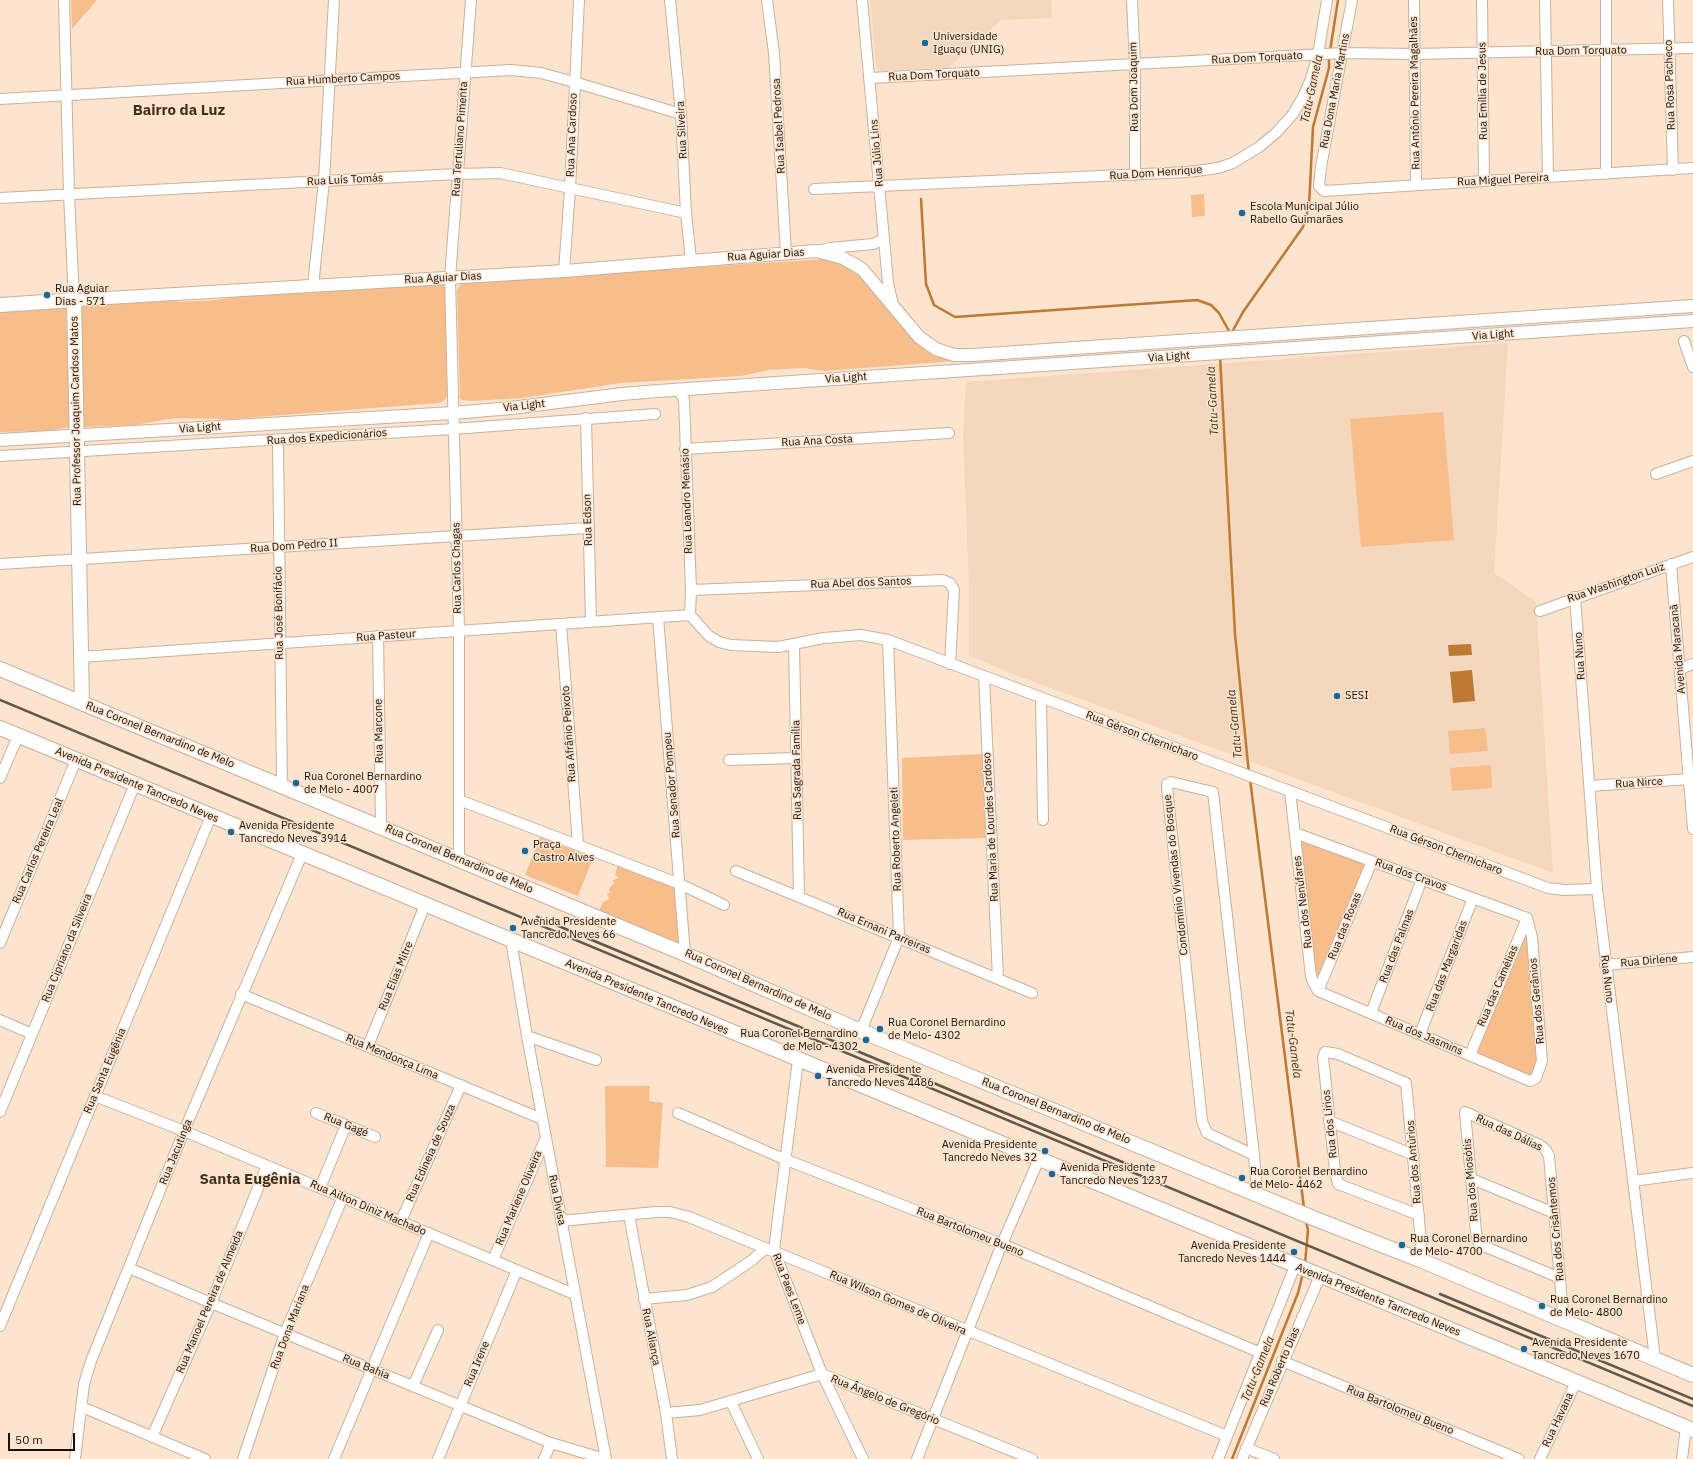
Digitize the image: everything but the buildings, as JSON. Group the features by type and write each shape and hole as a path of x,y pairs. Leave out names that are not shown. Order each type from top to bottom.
{"main road":[{"name":"Rua Aguiar Dias","path":"0,305 74,300"},
{"name":"Rua Professor Joaquim Cardoso Matos","path":"74,300 82,703"},
{"name":"Rua Coronel Bernardino de Melo","path":"0,669 381,826 685,954 861,1031 1318,1220 1564,1319 1693,1375"},
{"name":"Avenida Presidente Tancredo Neves","path":"0,728 1690,1429"}],"street":[{"name":"Rua Professor Joaquim Cardoso Matos","path":"64,0 69,194 74,300"},
{"path":"313,286 324,181 334,0"},
{"name":"Rua Tertuliano Pimenta","path":"450,278 464,72 471,0"},
{"name":"Rua Ana Cardoso","path":"564,271 570,189 579,0"},
{"name":"Rua Silveira","path":"670,0 681,114 686,213 691,260"},
{"name":"Rua Isabel Pedrosa","path":"767,0 774,53 786,253"},
{"name":"Rua Júlio Lins","path":"862,0 888,283 893,305"},
{"name":"Rua Dom Joaquim","path":"1132,0 1135,65 1135,175"},
{"name":"Rua Dom Henrique","path":"814,189 1188,172 1218,168 1233,163 1259,147 1276,133 1293,114 1303,97 1321,55 1327,0"},
{"name":"Rua Dona Maria Martins","path":"1319,182 1339,53 1352,0"},
{"name":"Rua Antônio Pereira Magalhães","path":"1414,0 1416,185"},
{"name":"Rua Emília de Jesus","path":"1482,0 1484,181"},
{"path":"1545,0 1548,177"},
{"path":"1606,0 1606,174"},
{"name":"Rua Rosa Pacheco","path":"1668,0 1673,170"},
{"name":"Rua Dom Torquato","path":"870,78 1339,53 1414,54 1693,48"},
{"name":"Rua Humberto Campos","path":"0,98 511,70 541,73 681,114"},
{"name":"Rua Miguel Pereira","path":"1319,182 1319,186 1324,191 1693,168"},
{"name":"Rua Luís Tomás","path":"0,198 500,173 686,213"},
{"name":"Rua Aguiar Dias","path":"74,300 564,271 816,251 830,248 873,244 884,239"},
{"name":"Via Light","path":"816,251 843,258 858,266 868,275 924,342 936,349 954,355 1216,339 1693,306"},
{"name":"Rua Carlos Chagas","path":"450,278 459,631 459,859"},
{"name":"Via Light","path":"0,440 453,413 511,408 622,394 677,389 1693,321"},
{"path":"1684,341 1693,367"},
{"name":"Rua Leandro Menásio","path":"677,389 684,399 691,590 690,615"},
{"name":"Rua dos Expedicionários","path":"0,456 453,429 655,414"},
{"name":"Rua Edson","path":"586,418 591,622"},
{"name":"Rua Ana Costa","path":"685,449 949,433"},
{"name":"Rua José Bonifácio","path":"278,440 278,547 282,785"},
{"path":"1656,474 1693,461"},
{"name":"Rua Dom Pedro II","path":"0,564 588,528"},
{"name":"Rua Washington Luiz","path":"1540,611 1693,557"},
{"name":"Avenida Maracanã","path":"1671,564 1680,669 1691,763 1689,779 1693,829"},
{"name":"Rua Abel dos Santos","path":"691,590 943,580 950,583 954,590 950,664"},
{"name":"Rua Nuno","path":"1575,598 1597,890 1605,965 1655,1358"},
{"name":"Rua Pasteur","path":"81,657 690,615"},
{"name":"Rua Gérson Chernicharo","path":"690,615 700,628 719,642 745,647 794,645 824,638 855,636 873,636 888,640 1548,888 1564,890 1597,890"},
{"name":"Rua Senador Pompeu","path":"658,617 685,954"},
{"name":"Rua Afrânio Peixoto","path":"561,624 578,844"},
{"name":"Rua Marcone","path":"378,636 381,826"},
{"name":"Rua Roberto Angeleti","path":"861,1031 899,937 888,640"},
{"name":"Rua Sagrada Família","path":"794,645 799,895"},
{"path":"1680,669 1693,664"},
{"name":"Rua Maria de Lourdes Cardoso","path":"984,676 998,978"},
{"path":"1041,698 1044,820"},
{"path":"0,778 18,736"},
{"path":"729,760 796,758"},
{"name":"Rua Carlos Pereira Leal","path":"0,943 76,760"},
{"name":"Rua Nirce","path":"1590,786 1689,779"},
{"name":"Condomínio Vivendas do Bosque","path":"1254,1155 1207,1133 1202,1120 1167,788 1167,784 1171,782 1213,792 1254,1155 1257,1195"},
{"name":"Rua Cipriano da Silveira","path":"0,1112 135,784"},
{"name":"Rua dos Nenúfares","path":"1290,791 1311,976 1318,991"},
{"path":"459,800 680,884 724,905"},
{"name":"Rua Santa Eugênia","path":"0,1326 211,816"},
{"name":"Rua dos Cravos","path":"1295,833 1527,918"},
{"name":"Rua Jacutinga","path":"75,1459 84,1384 91,1361 184,1131 302,854"},
{"name":"Rua das Rosas","path":"1318,991 1372,861"},
{"name":"Rua Ernani Parreiras","path":"736,871 799,895 1032,993"},
{"name":"Rua das Palmas","path":"1371,1013 1422,879"},
{"name":"Rua das Margaridas","path":"1420,1034 1473,898"},
{"name":"Rua Elias Mitre","path":"368,1046 425,905"},
{"name":"Rua das Camélias","path":"1470,1055 1527,918"},
{"name":"Rua dos Gerânios","path":"1527,918 1532,937 1542,1061 1536,1078 1530,1081"},
{"name":"Rua Divisa","path":"511,940 542,1120 606,1459"},
{"name":"Rua Dirlene","path":"1605,965 1693,957"},
{"name":"Rua dos Jasmins","path":"1318,991 1530,1081"},
{"name":"Rua Mendonça Lima","path":"242,994 542,1120"},
{"path":"0,1020 32,1034"},
{"path":"527,1036 596,1060"},
{"name":"Rua dos Antúrios","path":"1323,1063 1325,1052 1330,1051 1406,1083 1419,1215 1421,1242 1420,1260"},
{"name":"Rua Paes Leme","path":"798,1060 770,1249 822,1374 863,1459"},
{"name":"Rua dos Lírios","path":"1323,1063 1338,1184 1419,1215"},
{"name":"Rua Edineia de Souza","path":"401,1222 460,1085"},
{"name":"Rua Ailton Diniz Machado","path":"94,1096 184,1131 574,1294"},
{"name":"Rua das Dálias","path":"1465,1112 1540,1145 1546,1150 1549,1156"},
{"name":"Rua dos Miosótis","path":"1465,1112 1478,1242 1481,1245 1560,1278"},
{"name":"Rua Gagé","path":"316,1113 375,1137"},
{"name":"Rua Bartolomeu Bueno","path":"678,1113 784,1159 1002,1244 1261,1353"},
{"path":"1329,1121 1414,1155"},
{"path":"320,1188 346,1125"},
{"name":"Rua Marlene Oliveira","path":"493,1260 546,1137"},
{"name":"Rua dos Crisântemos","path":"1549,1156 1564,1319"},
{"path":"917,1459 1002,1244 1039,1160"},
{"name":"Rua Manoel Pereira de Almeida","path":"152,1437 211,1304 267,1166"},
{"path":"1633,1181 1693,1173"},
{"path":"1472,1179 1554,1213"},
{"name":"Rua Dona Mariana","path":"243,1459 285,1333 343,1197"},
{"name":"Rua Wilson Gomes de Oliveira","path":"562,1221 670,1212 689,1217 1227,1436"},
{"name":"Rua Aliança","path":"629,1215 666,1413 672,1459"},
{"path":"334,1459 429,1233"},
{"path":"644,1299 687,1295 712,1287 770,1249"},
{"name":"Rua Roberto Dias","path":"1218,1459 1297,1267"},
{"name":"Rua Bahia","path":"129,1268 211,1304 551,1443 606,1459"},
{"name":"Rua Irene","path":"438,1459 459,1405 517,1270"},
{"name":"Rua Roberto Dias","path":"1242,1459 1318,1275"},
{"path":"413,1386 438,1330"},
{"name":"Rua Bartolomeu Bueno","path":"1282,1361 1519,1459"},
{"name":"Rua Ângelo de Gregório","path":"666,1413 700,1410 822,1374 1032,1459"},
{"name":"Rua Havana","path":"1540,1459 1576,1382"},
{"path":"731,1402 758,1459"},
{"path":"82,1407 205,1459"},
{"path":"1682,1459 1690,1429"},
{"path":"544,1459 551,1443"},
{"path":"1246,1448 1274,1459"}],"shaded area":[{"path":"71,0 97,0 72,29"},
{"name":"Universidade Iguaçu (UNIG)","path":"870,0 1051,0 1052,18 1001,20 949,67 879,71 876,65"},
{"path":"1204,194 1205,216 1192,217 1191,195"},
{"path":"825,259 844,265 864,280 916,343 937,357 956,361 824,371 804,368 768,370 741,376 621,383 522,398 472,401 462,400 460,398 457,291 460,285 466,282"},
{"path":"443,282 445,286 447,393 446,399 439,403 231,419 175,418 135,425 84,427 81,310 84,304 165,299 181,302 216,300 251,294"},
{"path":"66,306 70,427 46,431 0,432 0,310"},
{"path":"1508,343 1494,573 1536,602 1553,873 1010,673 969,655 969,586 963,435 966,382"},
{"path":"1443,412 1454,540 1361,547 1350,419"},
{"path":"1471,644 1472,655 1449,656 1448,645"},
{"path":"1472,670 1475,701 1453,703 1450,672"},
{"path":"1485,728 1488,751 1450,754 1448,731"},
{"path":"983,754 986,838 903,840 902,758"},
{"path":"1491,765 1492,788 1452,791 1450,768"},
{"path":"1297,835 1368,862 1316,984"},
{"path":"540,837 593,858 578,896 525,875"},
{"path":"618,864 676,886 680,943 678,945 598,913 603,902 609,899 607,894 610,893 609,889 614,883 613,880 619,878 615,875"},
{"path":"1529,922 1539,1060 1530,1081 1472,1055"},
{"path":"605,1086 650,1086 649,1101 663,1103 658,1168 606,1167"}],"waterway":[{"name":"Tatu-Gamela","path":"1330,51 1338,0"},
{"name":"Tatu-Gamela","path":"1231,334 1243,312 1303,227 1309,206 1313,127 1329,68 1329,56"},
{"path":"921,199 926,284 934,305 955,317 1197,300 1211,305 1219,313 1229,331 1228,335"},
{"name":"Tatu-Gamela","path":"1220,356 1235,634 1249,774"},
{"name":"Tatu-Gamela","path":"1250,779 1304,1208"},
{"name":"Tatu-Gamela","path":"1305,1264 1308,1230 1306,1221"},
{"name":"Tatu-Gamela","path":"1232,1459 1298,1293 1303,1273"}],"railway":[{"path":"0,700 1693,1406"},
{"path":"537,917 1139,1169"},
{"path":"1440,1294 1693,1399"}],"place":[{"name":"Universidade Iguaçu (UNIG)","path":"925,43"},
{"name":"Escola Municipal Júlio Rabello Guimarães","path":"1242,213"},
{"name":"Rua Aguiar Dias - 571","path":"47,295"},
{"name":"SESI","path":"1337,696"},
{"name":"Rua Coronel Bernardino de Melo - 4007","path":"296,783"},
{"name":"Avenida Presidente Tancredo Neves 3914","path":"231,832"},
{"name":"Praça Castro Alves","path":"525,851"},
{"name":"Avenida Presidente Tancredo Neves 66","path":"513,928"},
{"name":"Rua Coronel Bernardino de Melo- 4302","path":"880,1029"},
{"name":"Rua Coronel Bernardino de Melo - 4302","path":"866,1040"},
{"name":"Avenida Presidente Tancredo Neves 4486","path":"818,1076"},
{"name":"Avenida Presidente Tancredo Neves 32","path":"1045,1151"},
{"name":"Avenida Presidente Tancredo Neves 1237","path":"1052,1174"},
{"name":"Rua Coronel Bernardino de Melo- 4462","path":"1242,1178"},
{"name":"Rua Coronel Bernardino de Melo- 4700","path":"1402,1245"},
{"name":"Avenida Presidente Tancredo Neves 1444","path":"1294,1252"},
{"name":"Rua Coronel Bernardino de Melo- 4800","path":"1542,1306"},
{"name":"Avenida Presidente Tancredo Neves 1670","path":"1524,1349"}],"district":[{"name":"Bairro da Luz","path":"179,111"},
{"name":"Santa Eugênia","path":"250,1180"}]}
